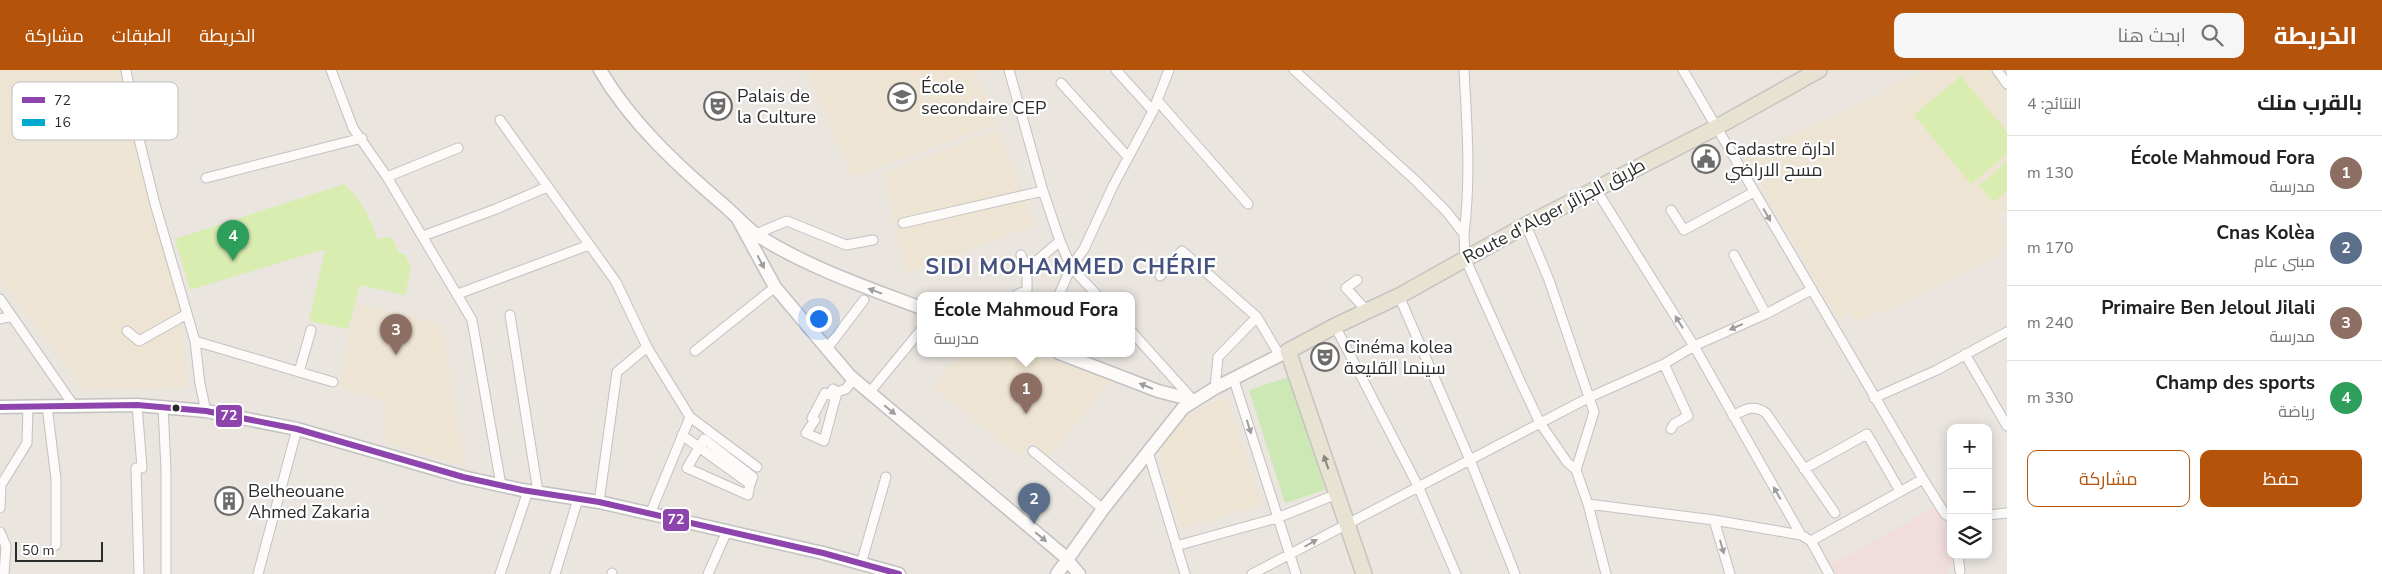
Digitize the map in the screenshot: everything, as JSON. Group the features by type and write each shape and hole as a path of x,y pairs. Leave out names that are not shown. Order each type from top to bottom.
{"main road":[{"path":"600,70 632,114 668,155 756,234 842,278 917,306"},
{"name":"Route d'Alger طريق الجزائر","path":"1284,353 1335,326 1399,296 1526,225 1716,127 1819,70"},
{"path":"738,219 775,287 826,350 853,379 1068,560 1079,574"},
{"path":"1057,574 1103,509 1174,418 1193,400 1284,353 1337,494 1364,574"},
{"path":"1069,357 1158,391 1193,400"},
{"path":"0,407 137,405 206,411 297,429 463,477 533,492 599,502 727,531 899,574"}],"street":[{"path":"331,70 354,128 387,177 472,320 501,485"},
{"path":"1009,70 1043,191 1060,241 1071,267 1094,292"},
{"path":"1116,70 1152,111"},
{"path":"1060,292 1071,267 1084,249 1152,111 1169,70"},
{"path":"1294,70 1416,181 1446,211 1464,234"},
{"path":"1464,70 1469,163 1464,234 1465,258 1540,423 1567,462 1576,470 1588,504 1606,574"},
{"path":"1683,70 1874,398 1947,515"},
{"path":"1997,70 2007,84"},
{"path":"1061,83 1128,157"},
{"path":"1157,100 1248,204"},
{"path":"500,120 546,187 616,282 647,347 690,417 757,467"},
{"path":"206,178 362,138"},
{"path":"139,140 155,204 195,341 200,384 206,411"},
{"path":"387,177 458,148"},
{"path":"423,236 496,209 546,187"},
{"path":"1595,188 1694,346 1801,535"},
{"path":"903,222 1043,191"},
{"path":"1671,210 1684,230 1754,192"},
{"path":"756,234 786,221 846,245 873,240"},
{"path":"1526,225 1549,280 1594,412 1576,470"},
{"path":"1027,269 1060,241"},
{"path":"458,294 589,245"},
{"path":"1160,276 1182,251 1257,318 1284,353"},
{"path":"1021,254 1029,274 1027,290 1023,292"},
{"path":"1734,255 1766,314"},
{"path":"1357,280 1346,288 1366,311"},
{"path":"695,351 775,287"},
{"path":"1252,574 1588,398 1664,364 1694,346 1766,314 1811,290"},
{"path":"1399,296 1470,460 1515,574"},
{"path":"0,299 74,406"},
{"path":"826,350 864,300"},
{"path":"126,331 139,341 187,314"},
{"path":"500,574 533,492 510,315"},
{"path":"0,319 12,316"},
{"path":"1215,388 1218,358 1257,318"},
{"path":"1335,326 1418,486 1456,574"},
{"path":"299,372 311,330"},
{"path":"1874,398 2007,332"},
{"path":"869,393 917,335"},
{"path":"1135,335 1193,400"},
{"path":"195,341 333,382"},
{"path":"599,502 617,372 647,347"},
{"path":"1965,354 2007,426"},
{"path":"1664,364 1688,416 1674,424 1671,428"},
{"path":"837,392 824,441 806,433 815,420 812,418 825,393 830,395 833,389 837,392 846,389 853,379"},
{"path":"1234,380 1296,574"},
{"path":"137,405 142,468 136,468 138,574"},
{"path":"0,508 1,485 27,443 28,406"},
{"path":"47,406 56,479 56,545"},
{"path":"163,406 166,470 166,574"},
{"path":"1733,416 1747,408 1759,408 1766,413 1835,513"},
{"path":"650,514 690,417"},
{"path":"258,574 297,429"},
{"path":"1804,469 1868,434 1900,491"},
{"path":"682,435 699,447 750,484 748,495 687,468 699,447"},
{"path":"1033,451 1103,509"},
{"path":"1148,452 1185,574"},
{"path":"861,564 886,477"},
{"path":"1811,541 1923,478"},
{"path":"1176,546 1277,518 1337,494"},
{"path":"555,574 578,499"},
{"path":"1588,504 1714,520 1801,535 1811,541 1829,574"},
{"path":"1992,515 2007,513"},
{"path":"1714,520 1730,574"},
{"path":"708,574 727,531"},
{"path":"0,532 6,546 4,574"},
{"path":"1958,559 1960,571"}],"shaded area":[{"path":"0,70 122,70 125,82 12,82 12,140 139,140 180,311 188,382 187,388 85,390 0,279"},
{"name":"École secondaire CEP","path":"806,70 975,70 998,124 852,177"},
{"path":"1925,70 1994,70 2007,91 2007,209 1998,216 2007,227 2007,246 1999,251 2001,254 1916,297 1855,322 1849,312 1838,319 1744,156 1885,93 1884,88"},
{"path":"999,129 1035,225 905,274 884,173"},
{"path":"355,303 442,324 466,467 384,442 386,401 339,387"},
{"path":"957,357 1046,357 1112,380 1049,457 1031,442 1019,456 932,386"},
{"path":"1222,398 1226,398 1262,504 1181,529 1158,450 1186,417"},
{"path":"1935,507 1947,530 1947,559 1953,559 1947,574 1836,574 1831,565"}],"green space":[{"path":"1961,76 2007,132 2007,154 1971,184 1914,115"},
{"path":"2007,161 2007,191 1994,202 1979,186"},
{"path":"344,184 365,209 377,239 392,237 399,253 405,254 411,268 405,295 360,285 348,329 309,321 325,249 190,290 175,239"},
{"path":"1289,377 1325,490 1285,503 1249,390"}],"transit line":[{"name":"72","path":"0,407 137,405 206,411 297,429 463,477 522,490 599,502 823,553 899,574"}],"place":[{"name":"École secondaire CEP","path":"902,97"},
{"name":"Palais de la Culture","path":"718,106"},
{"name":"Cadastre ادارة مسح الاراضي","path":"1706,159"},
{"name":"Champ des sports","path":"233,261"},
{"name":"Primaire Ben Jeloul Jilali","path":"396,355"},
{"name":"Cinéma kolea سينما القليعة","path":"1325,357"},
{"name":"École Mahmoud Fora","path":"1026,414"},
{"name":"Belheouane Ahmed Zakaria","path":"229,501"},
{"name":"Cnas Kolèa","path":"1034,524"}],"district":[{"name":"SIDI MOHAMMED CHÉRIF","path":"1071,266"}]}
